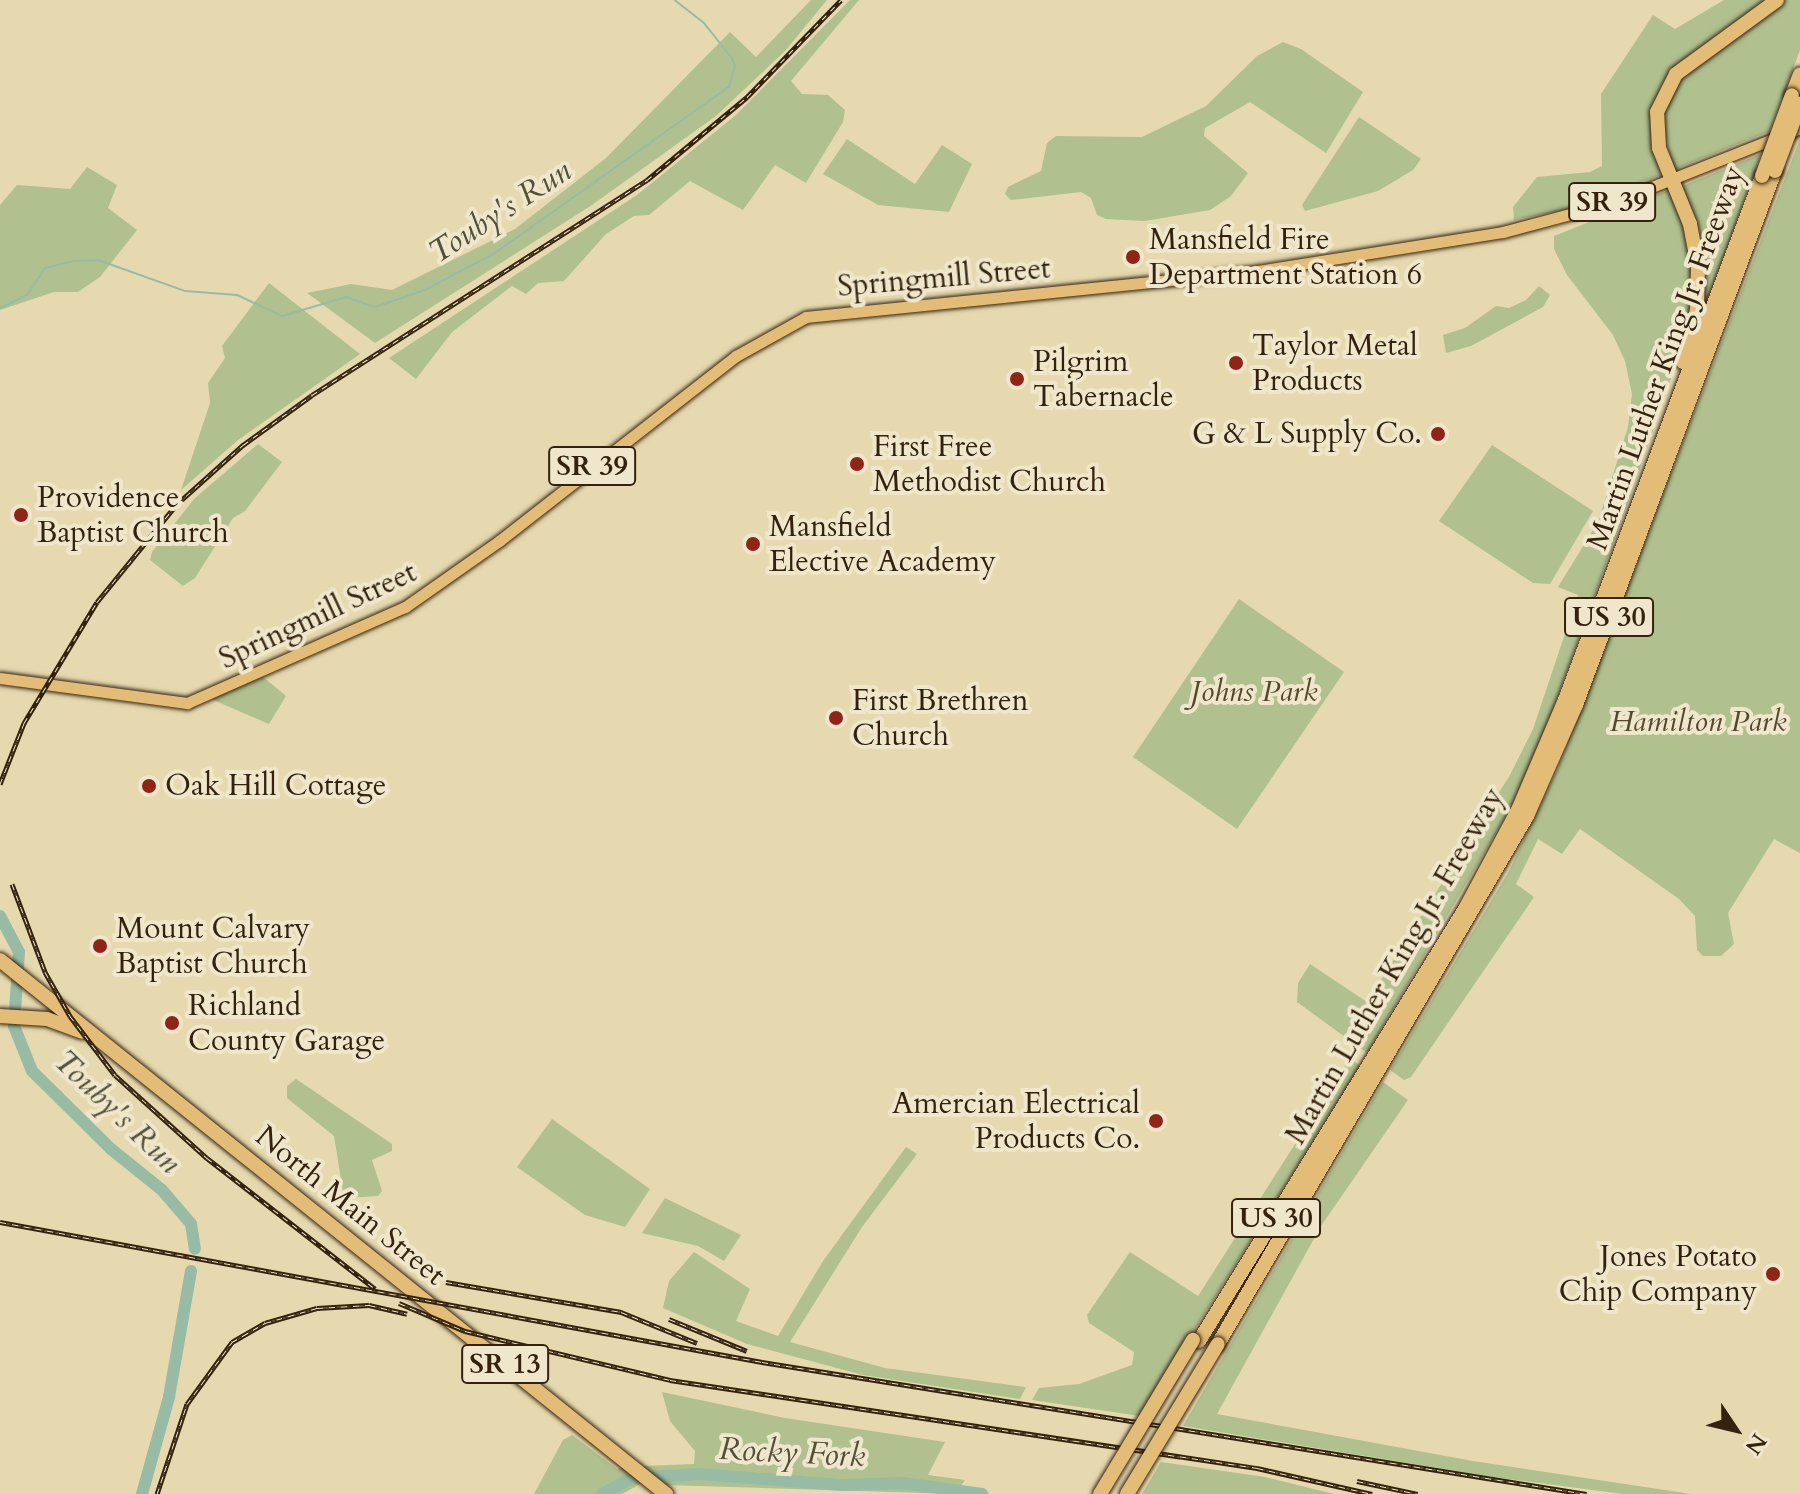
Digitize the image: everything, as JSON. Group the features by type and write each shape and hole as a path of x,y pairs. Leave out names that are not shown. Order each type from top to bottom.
{"highway":[{"path":"1588,639 1697,310 1694,239 1670,180 1656,126 1668,83 1684,66 1777,0"},
{"name":"Martin Luther King Jr. Freeway","path":"1107,1494 1196,1340 1357,1097 1503,863 1555,756 1745,251 1796,100 1800,74"},
{"path":"1773,172 1800,122"},
{"name":"Martin Luther King Jr. Freeway","path":"1393,1038 1507,833 1588,639 1773,172"},
{"name":"North Main Street","path":"5,964 664,1493"},
{"name":"SR 13","path":"0,1016 61,1022 103,1043"},
{"name":"Martin Luther King Jr. Freeway","path":"1127,1494 1221,1344 1357,1097"},
{"path":"1100,1494 1196,1340"},
{"path":"1134,1494 1221,1344"}],"main road":[{"name":"Springmill Street","path":"0,678 187,703 421,598 736,356 801,318 861,307 1257,271 1545,223 1670,180 1800,128"}],"green space":[{"path":"811,0 827,0 785,51 716,116 592,205 375,343 307,293 351,284 392,290 515,229 606,158 730,32 756,57"},
{"path":"850,0 859,0 791,81 802,94 828,95 845,110 843,122 806,183 775,165 743,210 690,181 649,215 634,216 606,234 564,281 538,283 526,294 512,286 452,332 416,379 389,358 637,195 736,115"},
{"path":"1724,0 1770,0 1671,72 1660,88 1653,145 1661,175 1568,209 1514,220 1513,207 1537,177 1590,172 1602,166 1601,94 1653,15 1675,29"},
{"path":"1784,0 1800,0 1800,50 1770,131 1673,170 1661,118 1674,84"},
{"path":"1283,42 1301,49 1363,92 1326,153 1250,102 1205,128 1204,136 1248,173 1231,196 1210,210 1145,221 1106,219 1097,215 1091,198 1081,192 1011,200 1005,194 1008,187 1041,171 1047,143 1056,136 1142,137 1206,106 1257,56"},
{"path":"1359,117 1421,159 1413,170 1378,191 1305,211 1302,205"},
{"path":"847,139 915,184 942,145 972,164 949,212 878,205 823,174"},
{"name":"Hamilton Park","path":"1800,139 1800,853 1774,839 1728,913 1734,944 1721,956 1703,956 1697,950 1695,916 1679,899 1580,829 1562,854 1538,839 1516,884 1534,897 1411,1077 1404,1080 1390,1070 1509,871 1558,768"},
{"path":"1761,154 1725,253 1703,311 1680,187"},
{"path":"87,167 117,185 108,208 137,230 100,277 78,292 54,292 0,310 0,205 17,185 70,189"},
{"path":"1669,190 1684,221 1694,274 1689,326 1630,497 1547,726 1511,807 1367,1053 1297,1002 1298,983 1310,964 1367,1002 1510,775 1533,729 1578,595 1558,587 1598,522 1628,427 1632,394 1625,361 1613,335 1567,275 1554,249 1554,236"},
{"path":"269,283 360,354 238,440 181,490 210,403 208,383 225,358 222,346"},
{"path":"1539,286 1550,295 1543,307 1471,346 1446,353 1443,335 1465,328 1496,306 1509,308 1526,300"},
{"path":"258,444 282,462 245,511 233,518 195,578 183,586 150,560 152,552 194,499"},
{"path":"1492,445 1593,511 1550,584 1533,583 1439,521"},
{"name":"Johns Park","path":"1239,599 1344,672 1237,829 1133,757"},
{"path":"262,676 286,696 269,724 211,699"},
{"path":"1350,1058 1360,1066 1140,1416 1032,1400 1039,1388 1079,1384 1132,1365 1134,1352 1089,1323 1087,1315 1130,1252 1198,1296"},
{"path":"296,1079 392,1144 392,1151 372,1160 382,1191 378,1196 344,1198 334,1136 287,1098 287,1086"},
{"path":"1383,1082 1408,1100 1321,1226 1217,1414 1473,1461 1691,1494 1623,1494 1493,1477 1183,1426"},
{"path":"552,1119 650,1189 625,1227 585,1215 517,1167"},
{"path":"906,1147 917,1154 862,1227 790,1342 885,1368 1026,1387 1020,1399 863,1375 747,1344 663,1308 669,1281 694,1252 750,1289 736,1321 778,1336 823,1261"},
{"path":"665,1198 741,1235 724,1261 698,1246 642,1233"},
{"path":"662,1392 785,1418 945,1442 928,1475 965,1480 955,1494 665,1485 642,1466 694,1464 695,1451 670,1421"},
{"path":"572,1435 617,1469 624,1467 642,1483 622,1494 534,1494 563,1440"},
{"path":"1161,1462 1265,1477 1334,1494 1142,1494"}],"waterway":[{"name":"Touby's Run","path":"0,308 27,295 45,268 73,261 98,260 185,291 237,295 282,316 346,297 375,307 425,290 495,253 729,87 735,66 731,57 704,23 675,0"},
{"name":"Touby's Run","path":"0,916 19,952 14,1026 32,1071 111,1149 162,1190 191,1224 195,1249"},
{"name":"Touby's Run","path":"142,1494 169,1397 191,1271"},
{"name":"Rocky Fork","path":"602,1494 632,1478 699,1474 843,1485 902,1483 982,1494"}],"railway":[{"path":"0,784 24,723 97,602 177,504 243,445 312,395 647,180 747,97 841,0"},
{"path":"12,884 45,972 70,1016 115,1075 207,1158 375,1289"},
{"path":"0,1222 762,1362 1587,1494"},
{"path":"446,1282 621,1312 697,1343"},
{"path":"399,1303 465,1331 670,1380 1257,1468 1372,1494"},
{"path":"157,1494 187,1404 232,1342 265,1323 317,1308 369,1305 407,1314"},
{"path":"669,1319 747,1351"},
{"path":"1357,1481 1418,1494"}],"place":[{"name":"Mansfield Fire Department Station 6","path":"1133,257"},
{"name":"Taylor Metal Products","path":"1236,363"},
{"name":"Pilgrim Tabernacle","path":"1017,379"},
{"name":"G & L Supply Co.","path":"1438,434"},
{"name":"First Free Methodist Church","path":"857,464"},
{"name":"Providence Baptist Church","path":"21,515"},
{"name":"Mansfield Elective Academy","path":"753,544"},
{"name":"First Brethren Church","path":"836,718"},
{"name":"Oak Hill Cottage","path":"149,786"},
{"name":"Mount Calvary Baptist Church","path":"100,946"},
{"name":"Richland County Garage","path":"172,1023"},
{"name":"Amercian Electrical Products Co.","path":"1156,1121"},
{"name":"Jones Potato Chip Company","path":"1773,1274"}]}
